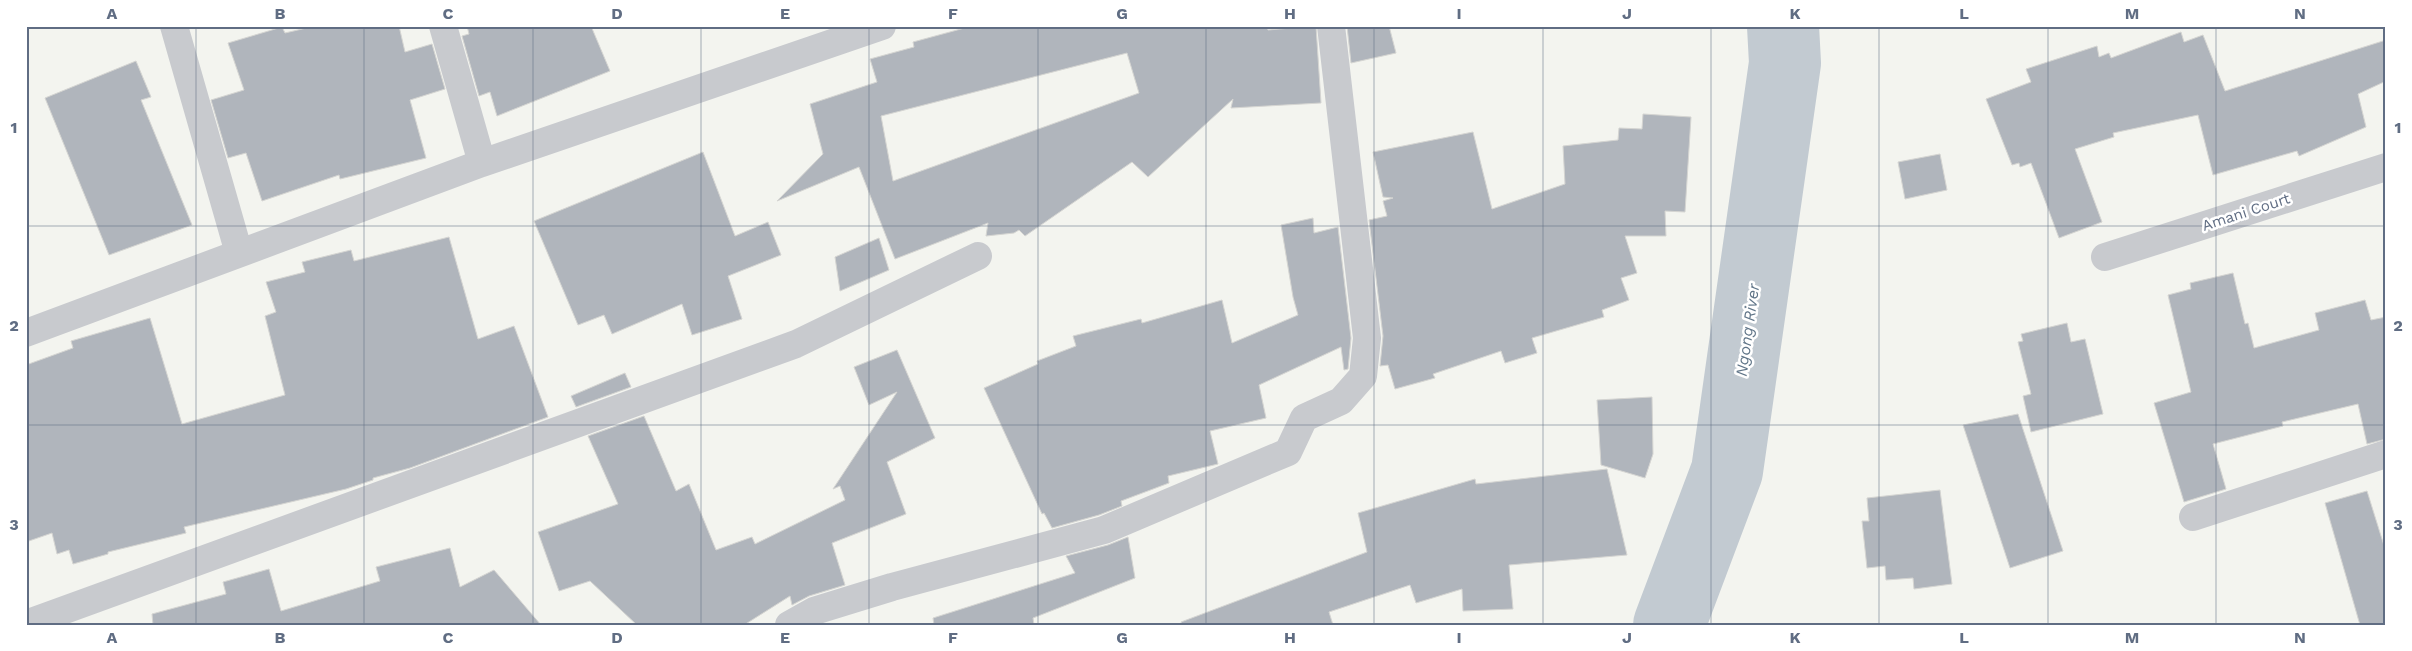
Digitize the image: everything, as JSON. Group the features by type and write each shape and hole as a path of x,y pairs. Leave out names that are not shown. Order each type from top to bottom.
{"street":[{"path":"174,26 239,253"},
{"path":"443,26 482,164"},
{"path":"26,333 482,164 882,26"},
{"path":"788,625 814,611 1104,530 1288,452 1304,418 1341,401 1363,376 1366,338 1331,26"},
{"name":"Amani Court","path":"2105,257 2386,167"},
{"path":"26,624 796,344 978,256"},
{"path":"2193,517 2386,454"}],"building":[{"path":"315,26 399,26 405,52 432,44 445,89 410,100 426,158 340,179 339,175 262,201 246,153 228,158 211,100 244,90 228,43 282,27 285,33"},
{"path":"467,26 591,26 610,71 497,116 490,92 479,96 462,36 469,34"},
{"path":"972,26 1267,26 1268,30 1316,26 1321,103 1231,108 1233,99 1148,177 1132,162 1025,236 1019,230 1014,233 986,236 988,223 895,259 859,167 777,201 823,154 810,104 877,82 870,59 914,47 913,42","holes":["1127,53 1139,93 893,181 881,116"]},
{"path":"1347,26 1389,26 1396,53 1351,63"},
{"path":"2181,32 2184,42 2203,35 2225,91 2386,40 2386,81 2358,94 2366,127 2299,156 2297,151 2213,175 2198,115 2113,133 2114,137 2075,149 2102,222 2059,238 2031,163 2020,167 2019,163 2012,165 1986,99 2031,82 2026,69 2097,46 2099,57 2109,53 2111,58"},
{"path":"136,61 151,97 141,100 192,225 109,255 45,98"},
{"path":"1643,114 1691,117 1685,212 1665,211 1666,236 1625,236 1637,273 1621,278 1629,300 1602,310 1604,317 1532,338 1537,353 1505,363 1501,351 1433,374 1435,378 1395,389 1388,365 1380,366 1383,336 1369,220 1387,216 1383,201 1393,198 1383,197 1373,152 1473,132 1492,209 1565,184 1563,146 1618,140 1619,128 1642,129"},
{"path":"703,152 735,236 768,222 781,255 728,276 742,319 692,335 682,304 612,334 604,315 578,325 534,221"},
{"path":"1940,154 1947,190 1905,199 1898,162"},
{"path":"1313,218 1314,233 1338,227 1351,338 1348,369 1344,370 1341,347 1259,385 1266,418 1210,431 1218,464 1168,476 1169,483 1121,501 1122,506 1099,515 1052,528 1044,513 1042,514 984,388 1038,364 1037,361 1076,346 1073,336 1141,319 1142,323 1222,300 1232,343 1298,315 1293,297 1281,225"},
{"path":"449,237 478,339 514,326 548,417 410,468 373,478 373,480 346,489 184,527 186,533 108,552 108,554 73,564 69,550 57,554 52,533 26,542 26,365 73,348 71,341 150,318 182,424 285,395 265,316 276,312 266,282 305,272 302,262 351,250 354,261"},
{"path":"879,238 889,270 840,291 835,257"},
{"path":"2233,273 2245,324 2248,323 2254,348 2319,330 2315,313 2365,300 2371,320 2386,317 2386,439 2367,444 2358,404 2282,422 2283,426 2213,444 2226,489 2184,502 2154,403 2191,392 2168,295 2191,289 2190,283"},
{"path":"2067,323 2071,342 2085,339 2103,414 2031,432 2023,396 2031,394 2018,342 2023,341 2021,334"},
{"path":"897,350 935,438 887,462 906,514 832,543 845,585 809,596 792,605 790,596 744,625 637,625 590,581 559,591 538,532 618,504 588,436 644,416 676,491 689,484 716,550 752,537 755,544 845,500 840,486 833,489 897,392 869,405 854,367"},
{"path":"625,373 631,387 576,407 571,396"},
{"path":"1652,397 1653,454 1645,478 1601,465 1597,400"},
{"path":"2018,414 2063,551 2010,568 1963,425"},
{"path":"1607,469 1627,555 1509,565 1513,609 1463,611 1462,589 1416,603 1410,585 1329,612 1333,625 1182,625 1181,622 1367,552 1358,513 1475,479 1476,484"},
{"path":"1940,490 1952,584 1914,589 1913,578 1886,580 1885,566 1867,568 1862,521 1869,521 1867,498"},
{"path":"2367,491 2386,552 2386,625 2360,625 2325,503"},
{"path":"1128,537 1135,578 1033,618 1034,625 934,625 933,618 1075,573 1066,556 1108,545"},
{"path":"450,548 460,587 494,570 541,625 153,625 152,614 226,594 223,582 269,569 281,611 380,581 376,567"}],"waterway":[{"name":"Ngong River","path":"1669,625 1727,471 1785,63 1783,26"}]}
